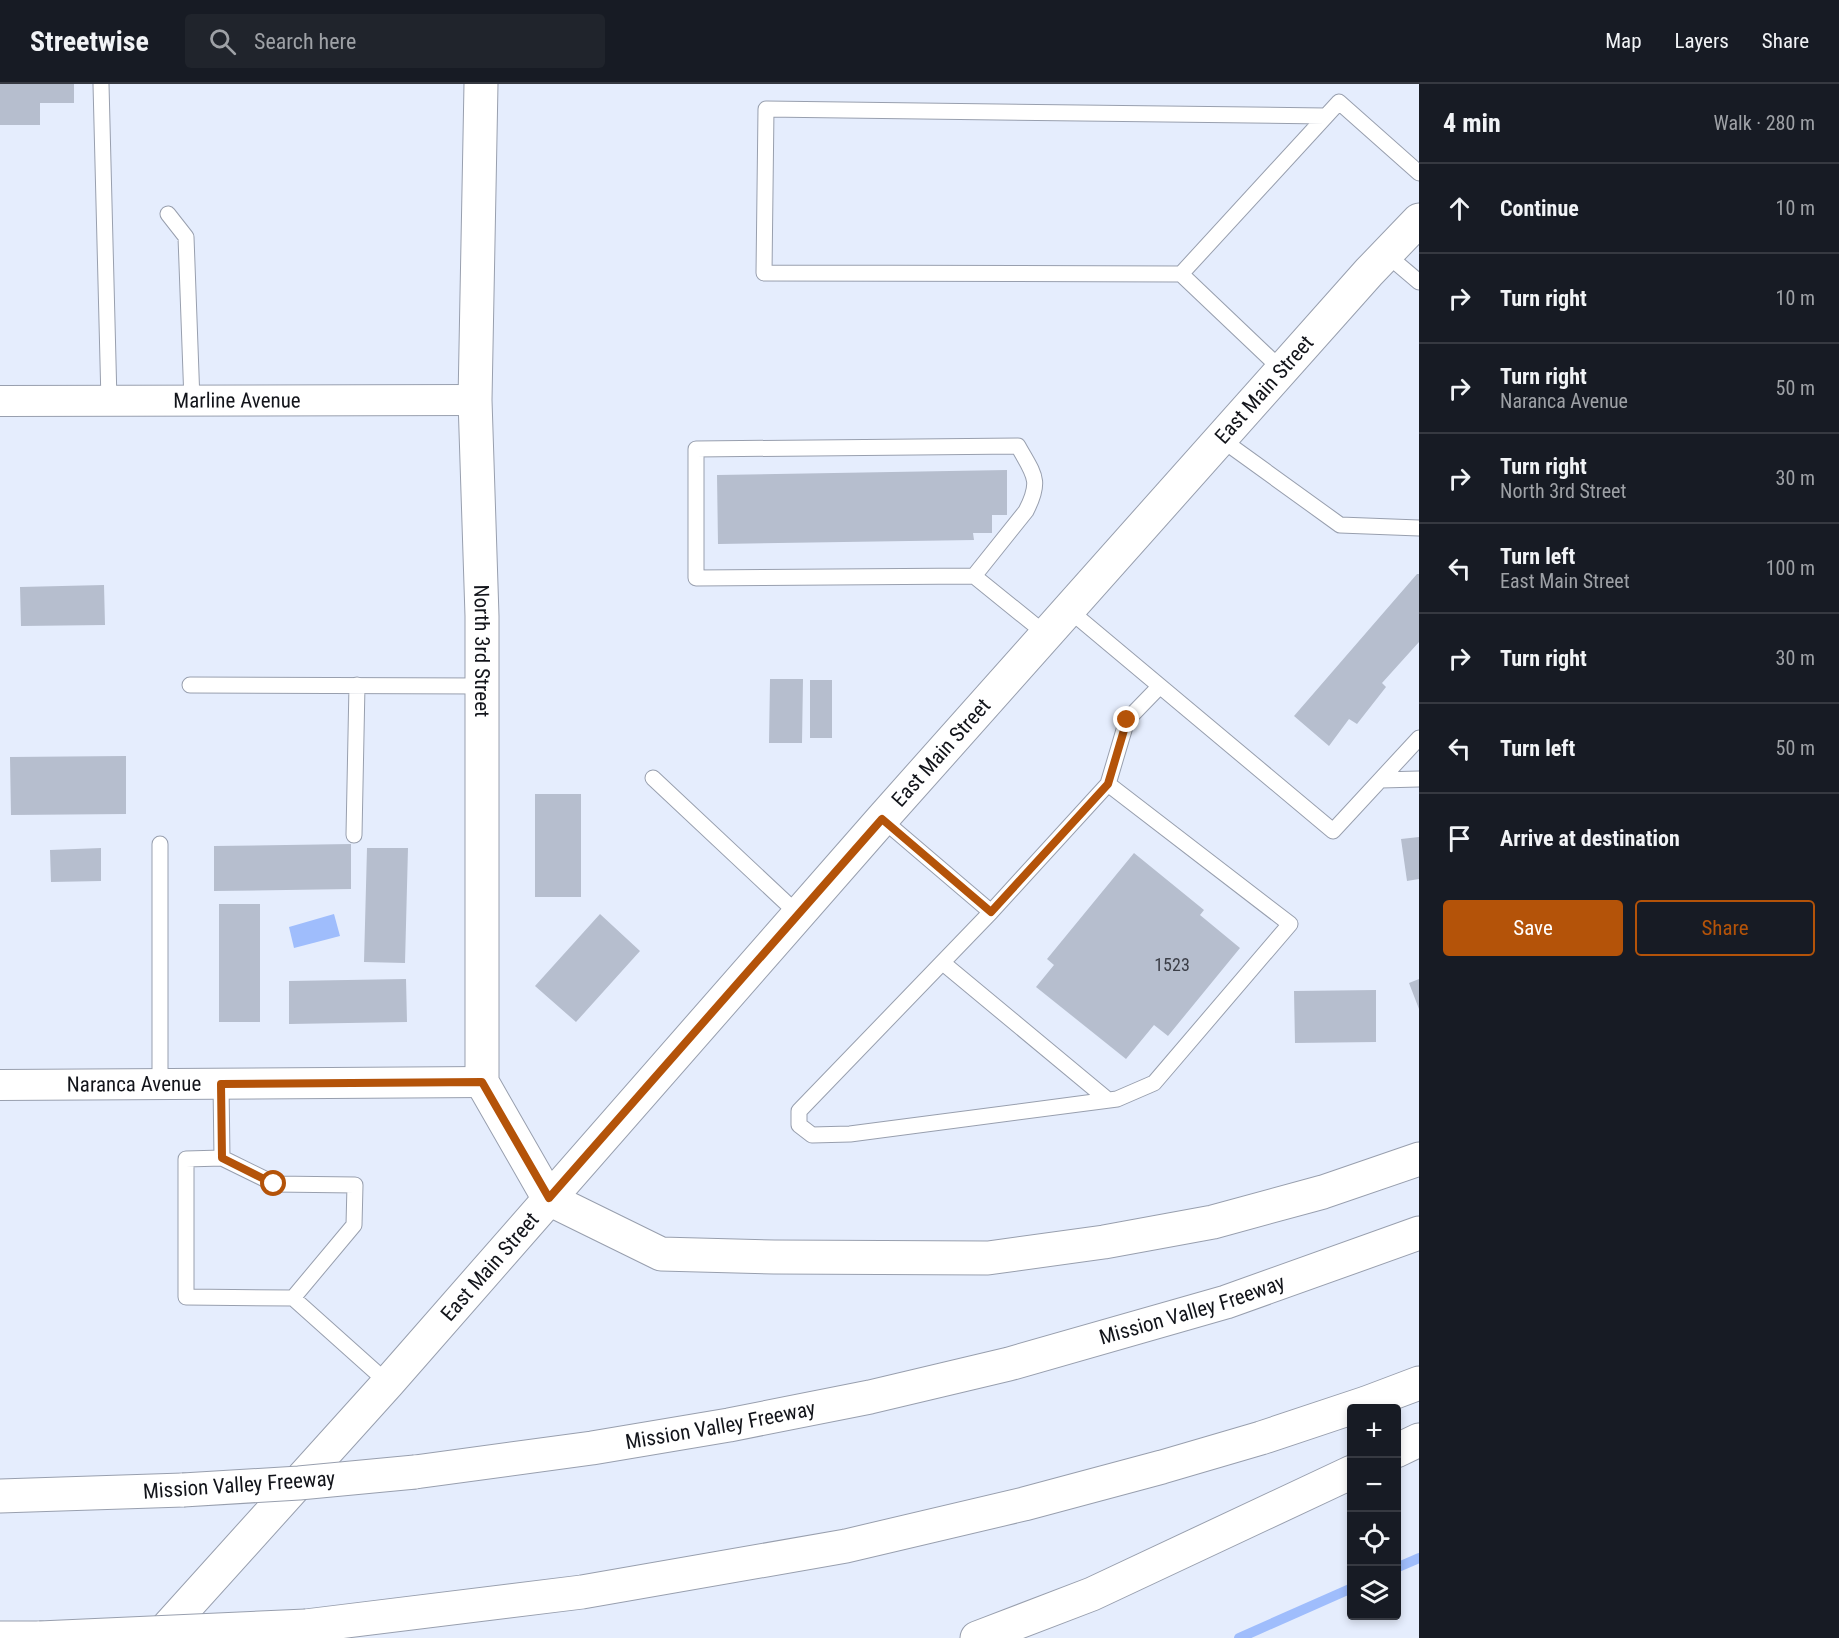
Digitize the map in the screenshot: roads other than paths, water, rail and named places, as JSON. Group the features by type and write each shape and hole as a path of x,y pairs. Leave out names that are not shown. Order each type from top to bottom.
{"main road":[{"name":"North 3rd Street","path":"481,84 475,400 482,686 482,1082"},
{"name":"East Main Street","path":"158,1638 388,1383 882,819 1282,370 1419,220"},
{"path":"482,1082 549,1198 660,1254 774,1257 988,1257 1104,1242 1213,1222 1323,1192 1419,1159"},
{"name":"Mission Valley Freeway","path":"0,1496 183,1490 298,1483 415,1472 592,1448 729,1425 870,1397 1009,1364 1226,1302 1419,1233"},
{"path":"0,1638 306,1626 582,1592 846,1546 1024,1504 1162,1467 1261,1438 1419,1383"},
{"path":"1401,1449 1419,1440"},
{"path":"976,1638 1092,1594 1347,1474"}],"street":[{"name":"Marline Avenue","path":"0,401 475,400"},
{"name":"Naranca Avenue","path":"0,1085 482,1082"}],"lane":[{"path":"101,84 109,401"},
{"path":"1181,274 1339,102 1419,173"},
{"path":"1282,370 1181,274 764,273 766,109 1325,116"},
{"path":"168,214 186,237 192,401"},
{"path":"1386,254 1419,282"},
{"path":"1221,439 1340,525 1419,528"},
{"path":"974,576 1026,511 1032,499 1036,487 1034,475 1018,446 696,449 696,578 974,576 1047,635"},
{"path":"1070,610 1333,831 1419,738"},
{"path":"190,685 482,686"},
{"path":"354,835 357,685"},
{"path":"1108,784 1290,924 1154,1083 1117,1099 850,1134 812,1135 799,1125 799,1111 943,963 1108,784 1127,720 1159,687"},
{"path":"653,778 798,914"},
{"path":"1381,780 1419,779"},
{"path":"882,819 991,912"},
{"path":"160,844 160,1084"},
{"path":"943,963 1107,1100"},
{"path":"221,1084 222,1158"},
{"path":"293,1298 354,1225 355,1185 274,1184 222,1158 186,1159 186,1297 293,1298 388,1383"}],"water":[{"path":"334,914 340,936 294,948 289,927"}],"waterway":[{"path":"1401,1566 1419,1558"},
{"path":"1239,1638 1347,1590"}]}
